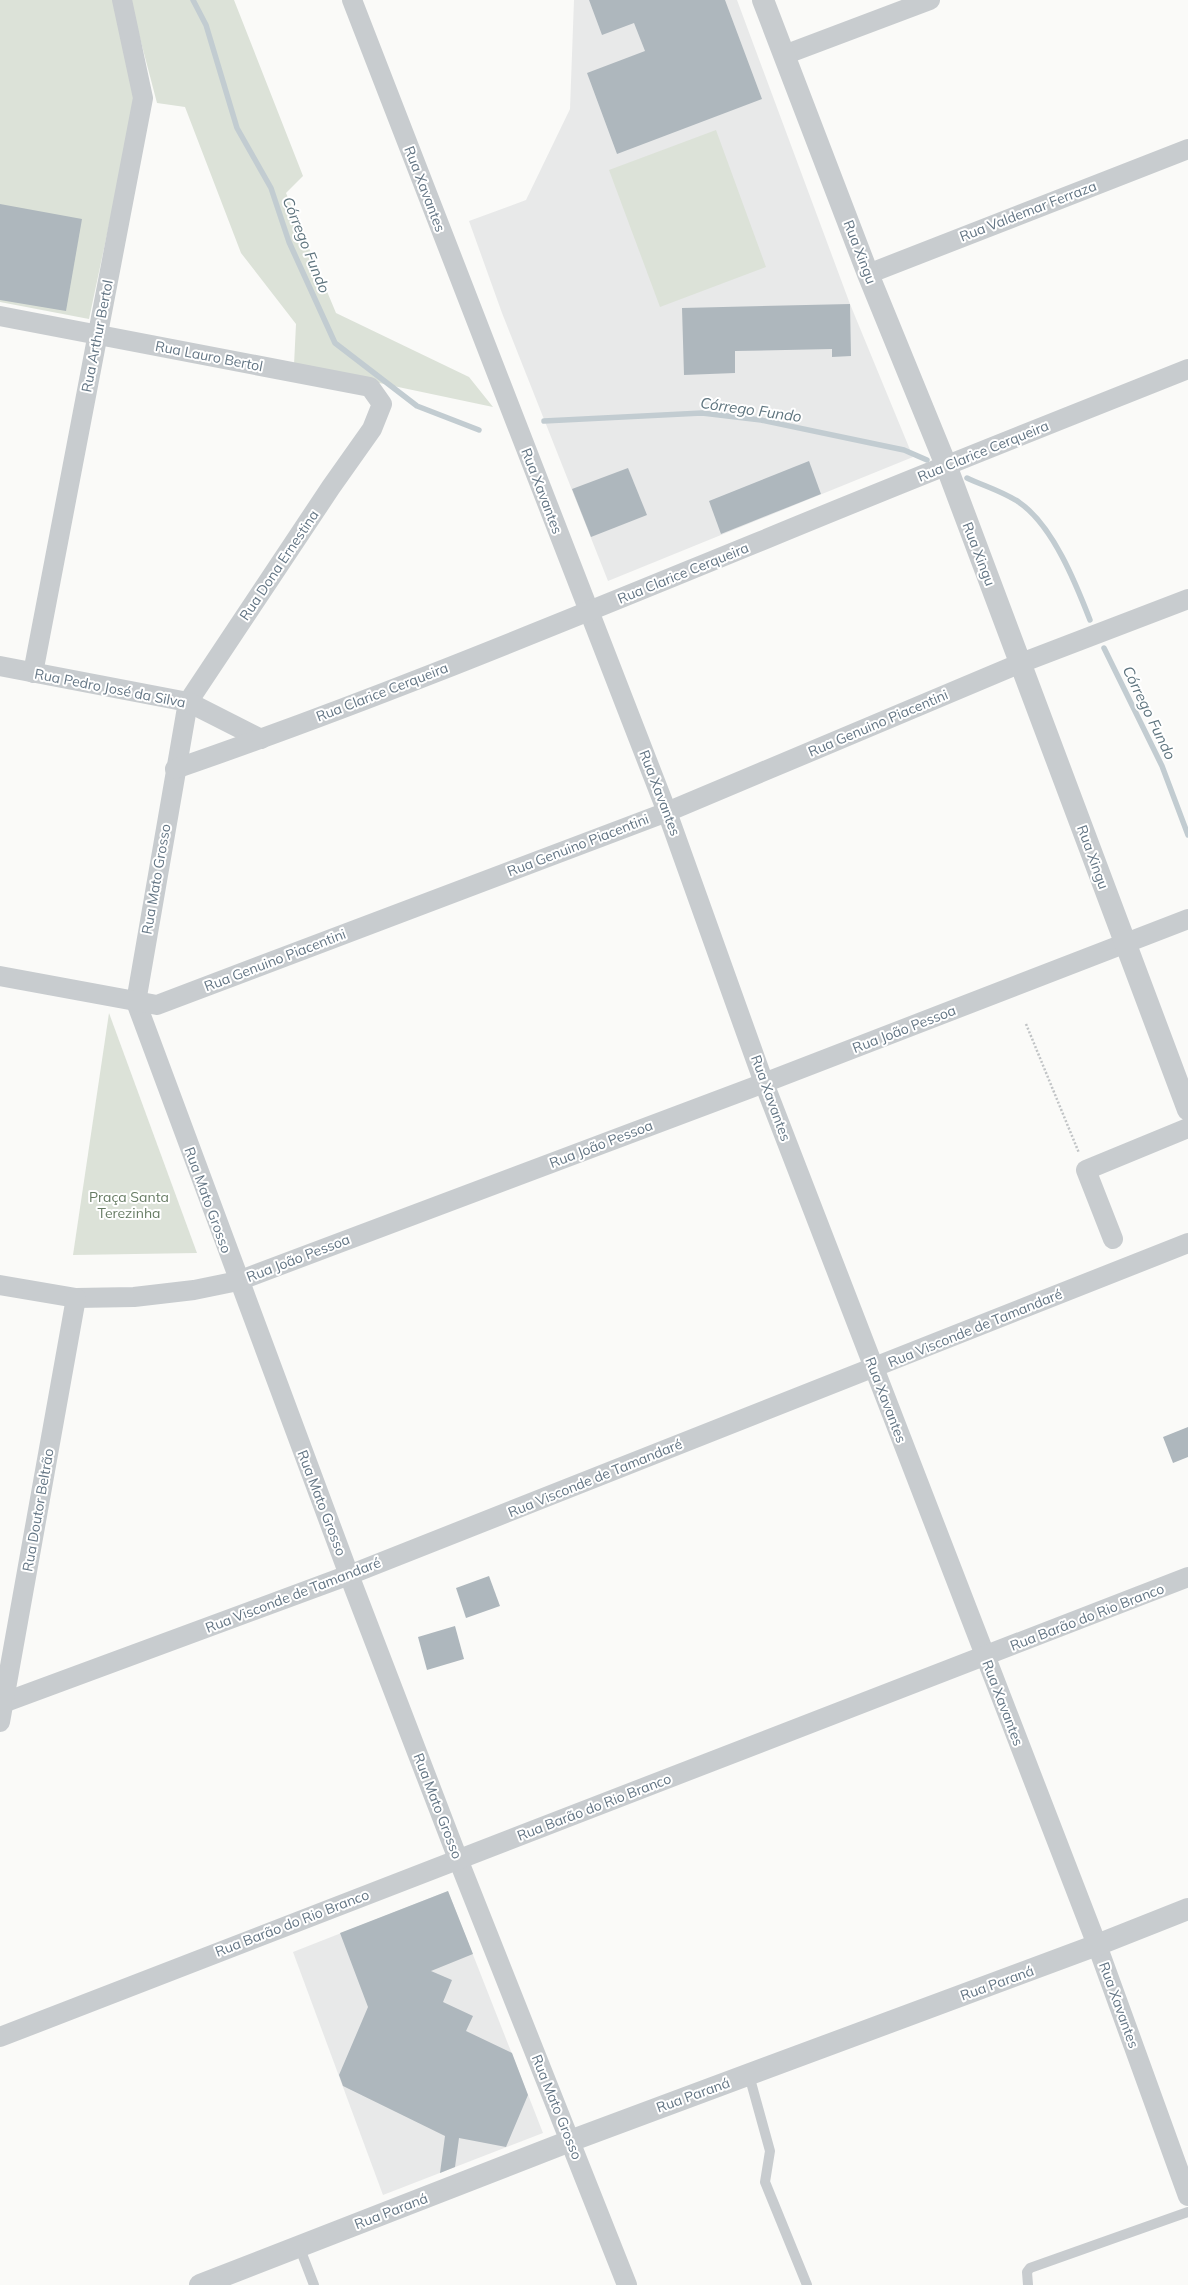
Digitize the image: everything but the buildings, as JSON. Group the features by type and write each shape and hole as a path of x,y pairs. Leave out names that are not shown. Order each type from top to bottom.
{"street":[{"name":"Rua Arthur Bertol","path":"33,673 143,98 122,0"},
{"name":"Rua Xavantes","path":"352,0 667,812 764,1083 1098,1945 1188,2196"},
{"name":"Rua Xingu","path":"763,0 868,274 946,465 1188,1110"},
{"path":"784,55 930,0"},
{"name":"Rua Valdemar Ferraza","path":"868,274 1188,148"},
{"name":"Rua Lauro Bertol","path":"0,316 370,387 382,404 372,429"},
{"name":"Rua Clarice Cerqueira","path":"175,769 260,739 588,611 946,465 1188,369"},
{"name":"Rua Dona Ernestina","path":"188,702 331,487 372,429"},
{"name":"Rua Genuino Piacentini","path":"0,976 157,1005 667,812 1020,663 1188,599"},
{"name":"Rua Pedro José da Silva","path":"0,666 188,702 260,739"},
{"name":"Rua Mato Grosso","path":"188,702 175,769 136,1002 238,1281 349,1575 458,1859 627,2285"},
{"name":"Rua João Pessoa","path":"0,1285 76,1298 134,1297 194,1290 238,1281 764,1083 1188,919"},
{"path":"1113,1239 1086,1170 1188,1128"},
{"name":"Rua Visconde de Tamandaré","path":"1,1710 349,1575 1188,1243"},
{"name":"Rua Doutor Beltrão","path":"1,1710 76,1298"},
{"name":"Rua Barão do Rio Branco","path":"0,2037 1188,1577"},
{"name":"Rua Paraná","path":"200,2285 570,2141 1098,1945 1188,1909"}],"lane":[{"path":"749,2075 770,2151 765,2182 807,2285"},
{"path":"1028,2285 1027,2272 1030,2268 1188,2212"},
{"path":"299,2246 314,2285"}],"path":[{"path":"1026,1024 1086,1170"}],"shaded area":[{"path":"574,0 737,0 850,304 913,457 608,581 502,313 469,221 526,200 570,109"},
{"path":"448,1891 543,2133 383,2195 293,1952"}],"green space":[{"path":"0,0 118,0 136,98 89,319 0,302"},
{"path":"130,0 234,0 303,176 286,193 336,313 469,377 493,407 294,365 296,324 241,253 185,107 157,103"},
{"path":"716,130 766,267 660,307 609,170"},
{"name":"Praça Santa Terezinha","path":"109,1013 197,1253 73,1255"}],"waterway":[{"name":"Córrego Fundo","path":"193,0 206,25 237,128 271,188 289,242 335,343 417,406 479,430"},
{"name":"Córrego Fundo","path":"544,421 702,413 761,420 904,450 927,460"},
{"name":"Córrego Fundo","path":"967,478 1008,496 1020,503 1032,513 1043,526 1062,557 1078,590 1090,620"},
{"name":"Córrego Fundo","path":"1104,648 1162,766 1188,835"}]}
